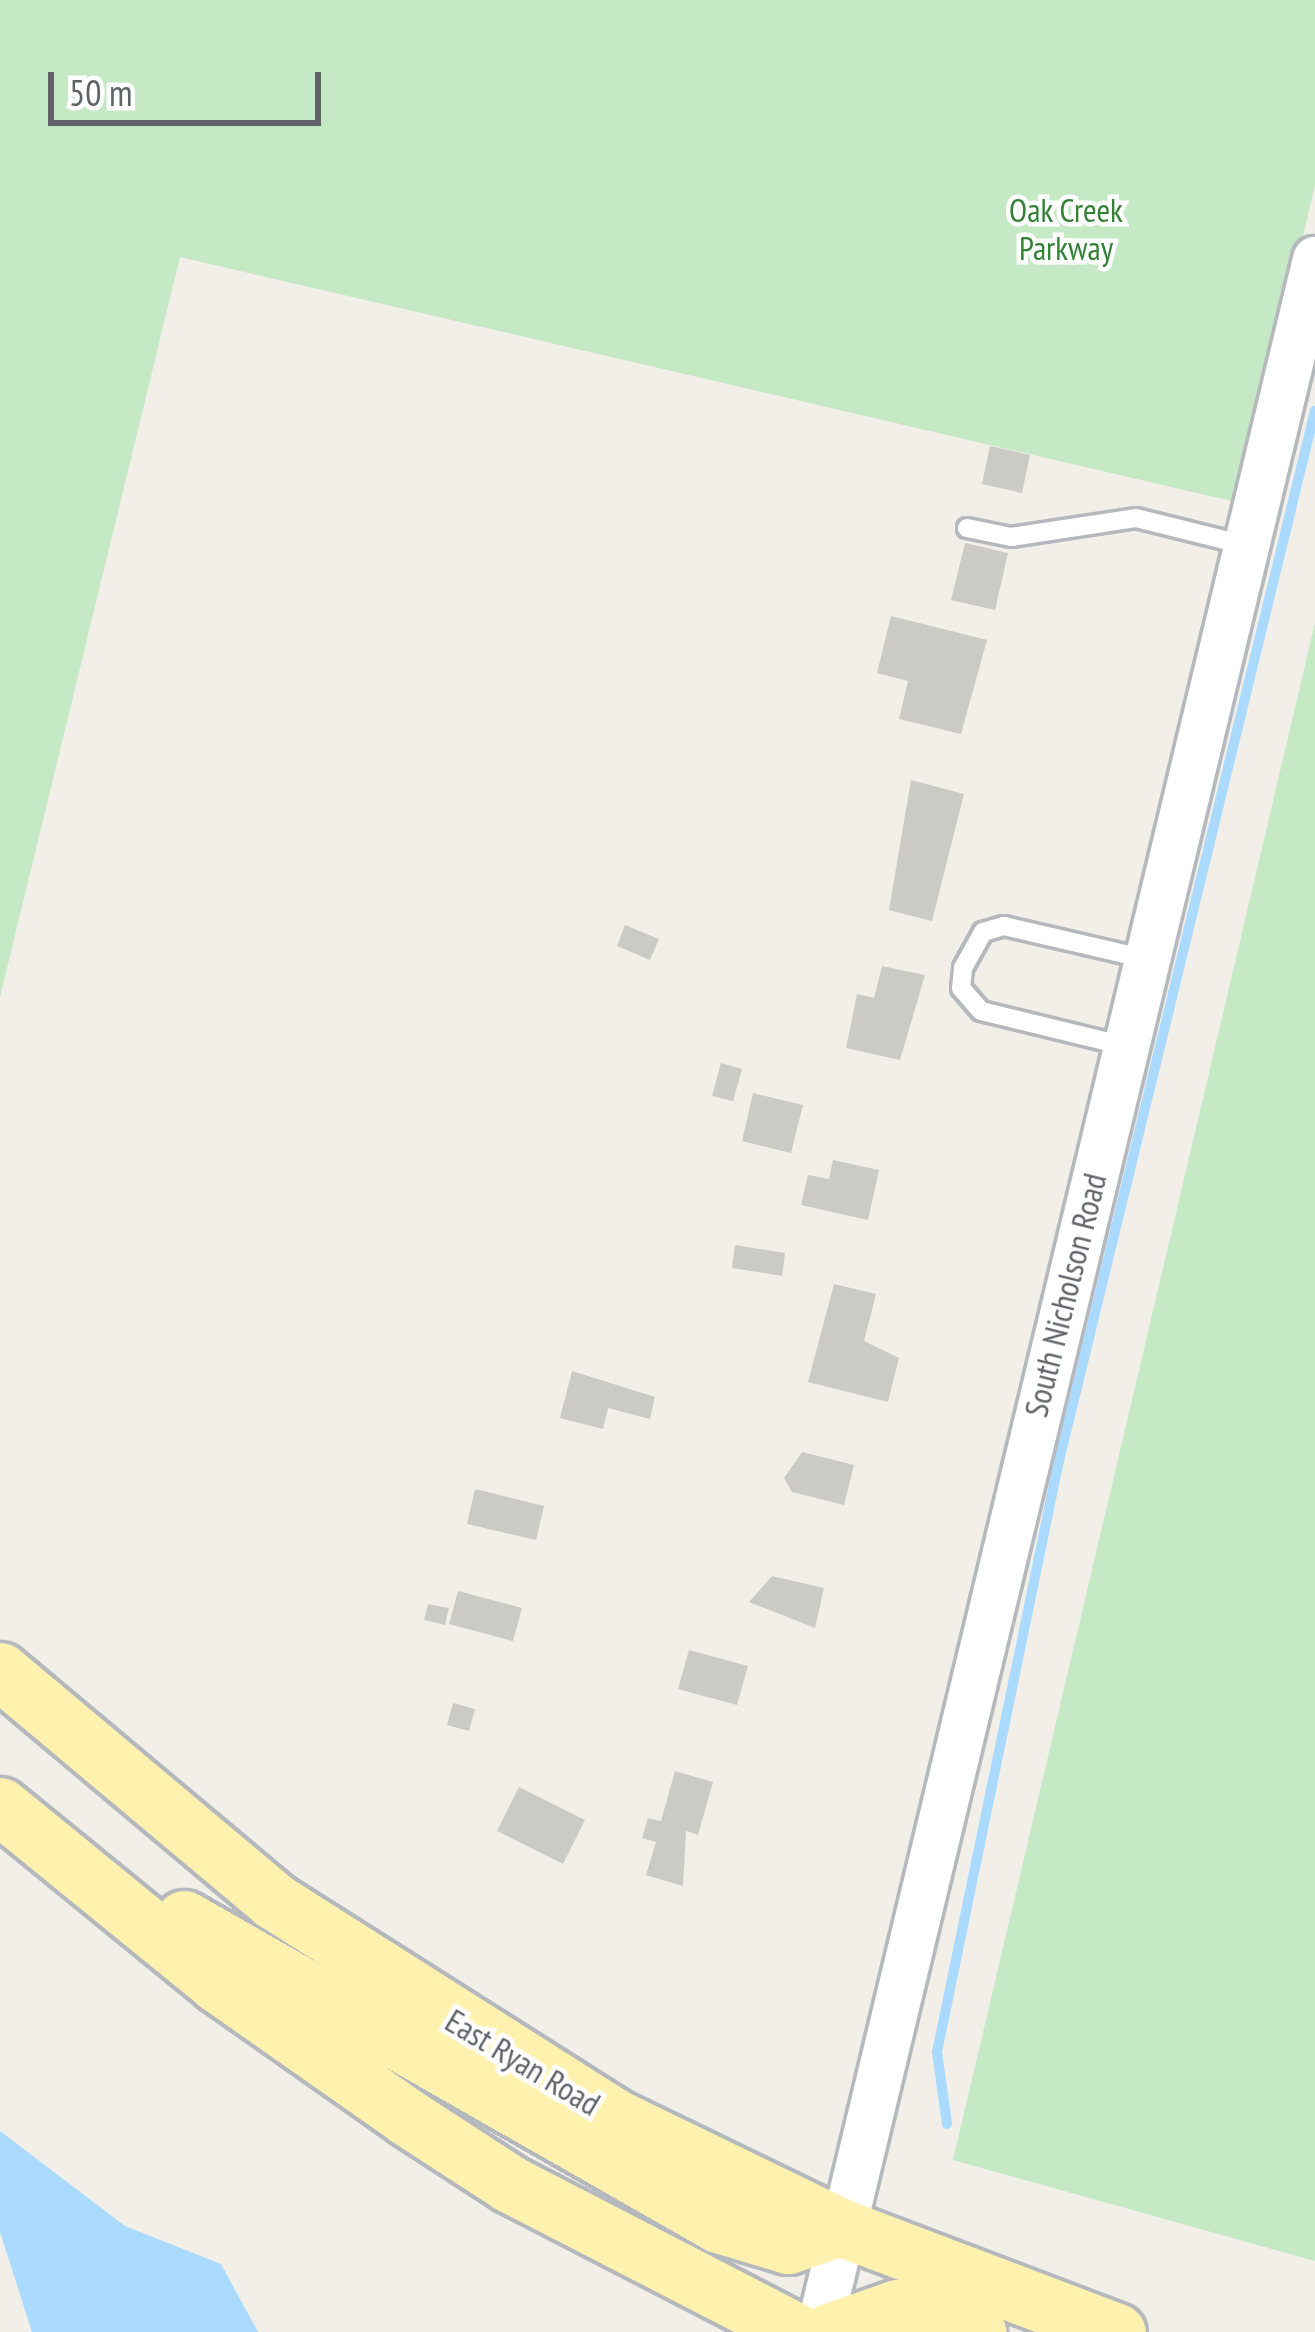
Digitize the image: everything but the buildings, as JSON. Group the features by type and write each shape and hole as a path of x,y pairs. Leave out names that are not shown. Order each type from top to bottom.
{"main road":[{"name":"East Ryan Road","path":"0,1671 274,1900 446,2015 616,2118 840,2227 1118,2332"},
{"path":"12,1815 718,2224 788,2245 840,2227"},
{"path":"12,1815 218,1984 406,2117 510,2184 797,2332"},
{"path":"829,2332 897,2308 977,2332"}],"street":[{"name":"South Nicholson Road","path":"818,2332 1315,259"}],"lane":[{"path":"968,528 1011,537 1136,518 1246,545"},
{"path":"1125,1046 981,1011 961,988 963,968 983,932 1004,926 1146,959"}],"green space":[{"name":"Oak Creek Parkway","path":"0,0 1315,0 1315,185 1240,503 180,257 0,997"},
{"path":"1315,623 1315,2261 953,2160"}],"water":[{"path":"0,2131 125,2226 221,2264 258,2332 32,2332 0,2232"}],"waterway":[{"path":"947,2124 937,2052 1058,1465 1315,411"}]}
